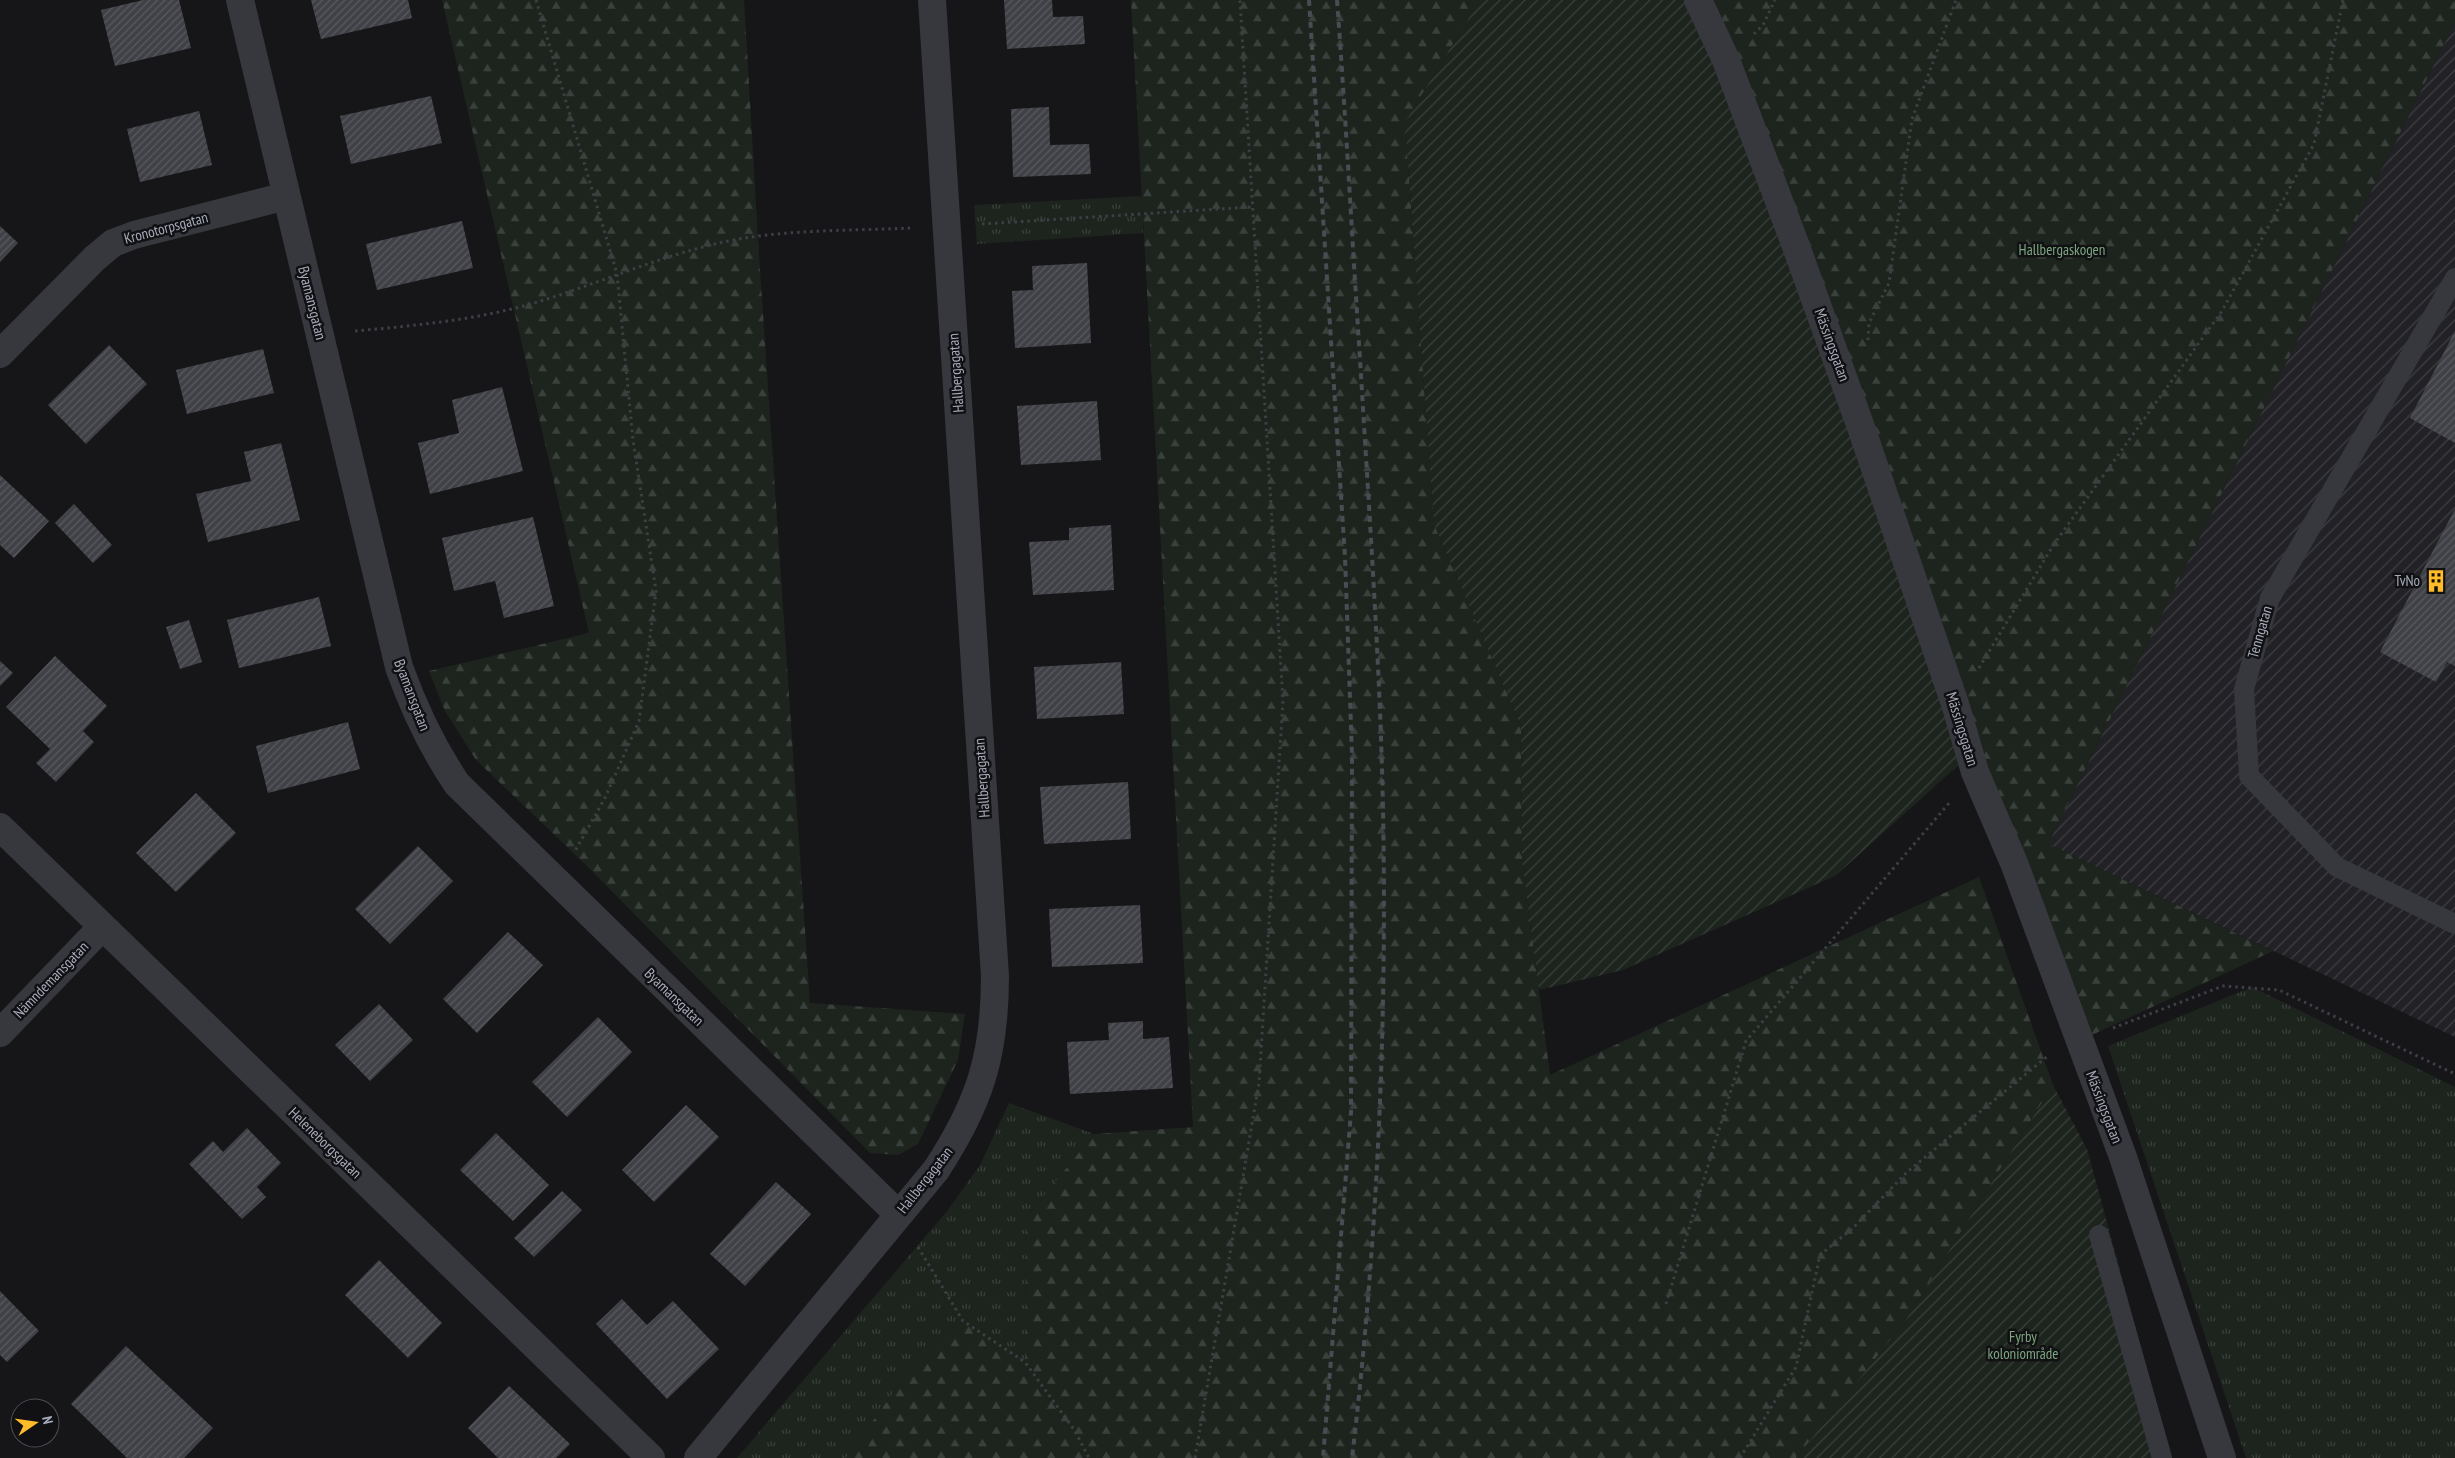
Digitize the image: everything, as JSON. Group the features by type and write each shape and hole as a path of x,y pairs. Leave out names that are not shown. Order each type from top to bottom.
{"street":[{"name":"Byamansgatan","path":"240,0 399,667 413,706 434,749 457,784 556,883 898,1214"},
{"name":"Hallbergagatan","path":"698,1458 936,1170 960,1134 974,1102 986,1066 995,1020 995,976 932,0"},
{"name":"Mässingsgatan","path":"1698,0 1726,60 1798,249 1956,707 1975,772 2014,863 2123,1157 2222,1458"},
{"name":"Kronotorpsgatan","path":"0,354 95,258 113,243 134,235 286,196"},
{"name":"Heleneborgsgatan","path":"0,827 651,1458"},
{"name":"Nämndemansgatan","path":"0,1033 102,927"}],"lane":[{"name":"Tenngatan","path":"2455,278 2270,598 2244,689 2249,776 2337,867 2455,924"},
{"path":"2100,1235 2162,1458"}],"path":[{"path":"536,0 617,274 633,440 656,590 639,721 605,798 556,883"},
{"path":"1195,1458 1259,1083 1283,701 1265,395 1251,208 1240,0"},
{"path":"1868,343 1869,323 1889,283 1912,119 1956,0"},
{"path":"1956,707 2054,544 2222,311 2314,144 2343,0"},
{"path":"320,335 448,323 521,306 658,260 716,244 767,236 1251,208"},
{"path":"1666,1304 1746,1041 1975,772"},
{"path":"1740,1458 1796,1367 1820,1255 1853,1228 1907,1172 2048,1055 2079,1041 2223,986 2279,990 2455,1074"},
{"path":"898,1214 963,1321 1025,1362 1075,1431 1089,1458"}],"shaded area":[{"path":"2455,22 2455,1037 2048,844"}],"green space":[{"path":"442,0 744,0 759,255 810,1003 965,1014 958,1060 918,1144 898,1155 870,1153 586,865 476,760 445,711 429,671 589,633"},
{"path":"1131,0 1480,0 1405,122 1434,524 1521,726 1522,859 1550,1075 1979,877 2053,1085 1904,1323 1796,1458 846,1458 904,1378 963,1321 1025,1361 1026,1218 1094,1134 1193,1127"},
{"path":"1480,0 1698,0 1970,755 1835,876 1623,970 1539,990 1522,859 1521,726 1434,524 1405,122"},
{"name":"Hallbergaskogen","path":"1698,0 2455,0 2455,22 2048,844 2273,951 2079,1041"},
{"path":"1142,196 1143,233 977,244 974,205"},
{"path":"2252,987 2455,1087 2455,1458 2246,1458 2108,1046"},
{"name":"Fyrby koloniområde","path":"2053,1085 2087,1149 2171,1458 1796,1458 1904,1323"},
{"path":"1009,1103 1094,1134 1026,1218 1025,1362 904,1378 846,1458 737,1458 948,1210 980,1165"}],"building":[{"path":"143,0 179,0 191,48 115,66 101,10"},
{"path":"311,0 408,0 412,18 321,39"},
{"path":"1004,0 1052,0 1053,17 1083,16 1085,44 1007,49"},
{"path":"431,96 442,143 351,164 340,116"},
{"path":"1049,107 1050,145 1089,144 1091,174 1013,177 1011,109"},
{"path":"199,111 212,165 140,182 127,129"},
{"path":"462,221 473,268 377,290 366,244"},
{"path":"0,226 18,243 0,262"},
{"path":"1087,263 1091,343 1015,348 1012,291 1033,290 1032,266"},
{"path":"2455,331 2455,443 2410,418"},
{"path":"109,345 147,384 86,444 48,405"},
{"path":"263,349 274,393 187,414 176,370"},
{"path":"502,387 523,471 430,494 418,443 459,433 452,400"},
{"path":"1097,401 1101,460 1021,465 1017,406"},
{"path":"281,443 300,520 208,542 196,494 251,481 244,452"},
{"path":"0,475 49,521 14,558 0,545"},
{"path":"74,504 112,545 93,563 55,523"},
{"name":"TvNo","path":"2455,509 2455,666 2447,662 2436,682 2380,652"},
{"path":"533,517 554,606 504,618 495,581 454,591 442,538"},
{"path":"1111,525 1114,590 1033,595 1029,542 1069,540 1069,528"},
{"path":"319,597 331,646 239,668 227,620"},
{"path":"189,620 202,662 180,669 166,627"},
{"path":"55,656 107,706 83,731 94,742 56,782 36,763 50,749 6,707"},
{"path":"0,661 13,673 0,686"},
{"path":"1121,662 1124,714 1037,719 1034,667"},
{"path":"348,722 360,769 268,793 256,746"},
{"path":"1128,782 1131,839 1044,844 1040,787"},
{"path":"196,793 236,833 176,892 136,853"},
{"path":"418,846 453,881 390,944 355,909"},
{"path":"1140,905 1143,963 1052,967 1049,909"},
{"path":"508,932 543,965 477,1033 443,999"},
{"path":"379,1004 413,1040 370,1081 335,1045"},
{"path":"598,1017 632,1052 567,1117 532,1082"},
{"path":"1143,1021 1143,1039 1169,1037 1173,1088 1070,1094 1067,1042 1109,1040 1108,1023"},
{"path":"686,1105 719,1137 654,1202 622,1170"},
{"path":"247,1128 281,1163 257,1187 266,1197 242,1219 189,1164 213,1141 223,1152"},
{"path":"496,1133 549,1185 513,1221 460,1170"},
{"path":"776,1182 811,1214 745,1286 710,1254"},
{"path":"562,1191 582,1210 534,1257 514,1238"},
{"path":"379,1260 442,1323 408,1358 345,1295"},
{"path":"0,1291 39,1331 7,1362 0,1355"},
{"path":"622,1299 647,1325 673,1301 719,1349 667,1399 596,1324"},
{"path":"126,1346 213,1428 184,1458 127,1458 71,1404"},
{"path":"509,1386 570,1444 556,1458 498,1458 468,1428"}],"railway":[{"path":"1309,0 1345,557 1352,755 1351,1112 1323,1458"},
{"path":"1337,0 1376,623 1383,803 1384,897 1381,1085 1376,1179 1370,1273 1352,1458"}],"place":[{"name":"TvNo","path":"2436,581"}]}
